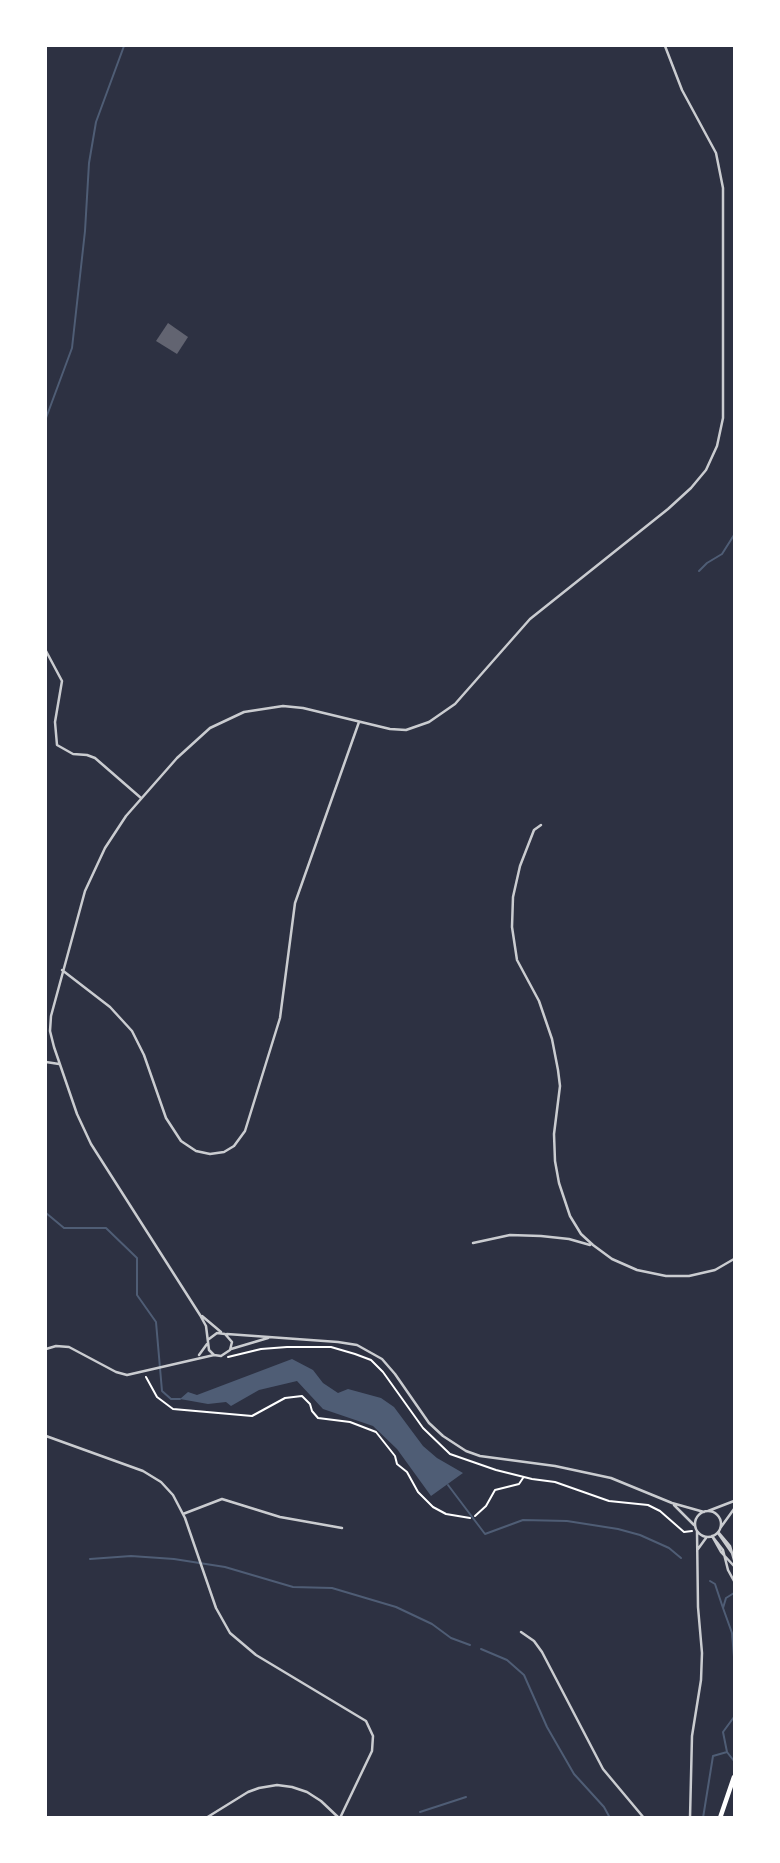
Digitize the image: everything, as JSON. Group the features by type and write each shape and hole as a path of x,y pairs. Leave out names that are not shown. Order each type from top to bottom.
{"main road":[{"path":"720,1818 734,1777"}],"street":[{"path":"214,1355 209,1350 200,1315 98,1158 77,1115 60,1064 50,1026 78,911 98,859 115,831 141,798 202,734 232,716 255,709 283,706 303,708 390,729 406,730 429,722 449,710 524,625 668,509 700,479 712,459 722,431 724,410 721,170 710,141 678,83 665,46"},
{"path":"46,651 62,681 55,727 57,745 70,753 95,758 141,798"},
{"path":"62,970 110,1007 132,1031 144,1055 166,1118 181,1141 191,1149 209,1154 224,1152 233,1146 244,1131 280,1018 295,903 359,722"},
{"path":"541,824 532,834 518,872 512,915 513,944 518,963 539,1002 558,1070 560,1086 554,1145 558,1184 575,1225 593,1245 625,1266 666,1276 702,1274 734,1259"},
{"path":"46,1062 60,1064"},
{"path":"473,1243 510,1236 541,1236 593,1245"},
{"path":"200,1315 232,1342 230,1350"},
{"path":"196,1358 214,1334 338,1342 366,1349 391,1369 429,1423 466,1451 480,1456 555,1466 611,1478 672,1503 717,1514 721,1527"},
{"path":"46,1349 56,1346 69,1347 116,1373 127,1375 144,1373 196,1358 225,1355 230,1350 271,1338"},
{"path":"46,1436 149,1475 169,1491 183,1514 219,1615 230,1633 266,1661 360,1716 370,1727 374,1741 371,1755 340,1818 311,1795 292,1787 276,1785 259,1787 248,1792 206,1818"},
{"path":"183,1514 222,1499 280,1517 342,1528"},
{"path":"690,1818 692,1737 701,1680 696,1519 734,1501"},
{"path":"672,1503 707,1537"},
{"path":"698,1549 707,1537 718,1532 734,1509"},
{"path":"718,1532 734,1557"},
{"path":"712,1536 723,1550 734,1581"},
{"path":"727,1559 734,1566"},
{"path":"522,1632 534,1641 542,1652 603,1769 644,1818"}],"path":[{"path":"228,1358 261,1349 287,1347 331,1347 355,1354 370,1360 383,1372 423,1428 450,1454 523,1477 555,1482 609,1501 648,1505 660,1511 684,1532 696,1529"},
{"path":"144,1373 157,1397 173,1409 252,1416 285,1398 302,1396 318,1418 350,1422 376,1432 395,1455 397,1464 407,1472 418,1492 433,1507 446,1514 470,1518"},
{"path":"475,1516 486,1506 495,1490 519,1484 523,1477"}],"water":[{"path":"292,1359 313,1370 323,1383 338,1393 348,1389 381,1398 394,1407 423,1446 437,1458 463,1473 431,1496 397,1449 373,1426 323,1409 297,1381 259,1390 231,1406 226,1402 208,1404 180,1399 188,1392 197,1395"}],"building":[{"path":"168,323 188,337 177,354 156,341"}],"waterway":[{"path":"46,418 72,348 85,231 89,163 96,122 124,46"},
{"path":"699,571 722,554 734,535"},
{"path":"46,1213 64,1228 106,1228 137,1258 137,1295 156,1322 162,1391 171,1399 180,1399"},
{"path":"448,1485 485,1534 523,1520 567,1521 640,1535 669,1548 681,1558"},
{"path":"90,1559 131,1556 174,1559 225,1567 293,1587 332,1588 396,1607 432,1624 451,1638 470,1645"},
{"path":"710,1581 715,1584 723,1608"},
{"path":"734,1593 726,1598 723,1608 732,1633 734,1657"},
{"path":"481,1649 507,1660 524,1675 547,1727 574,1774 604,1807 610,1818"},
{"path":"734,1717 723,1732 727,1752 734,1761"},
{"path":"703,1818 713,1756 727,1752"},
{"path":"420,1812 466,1797"}]}
